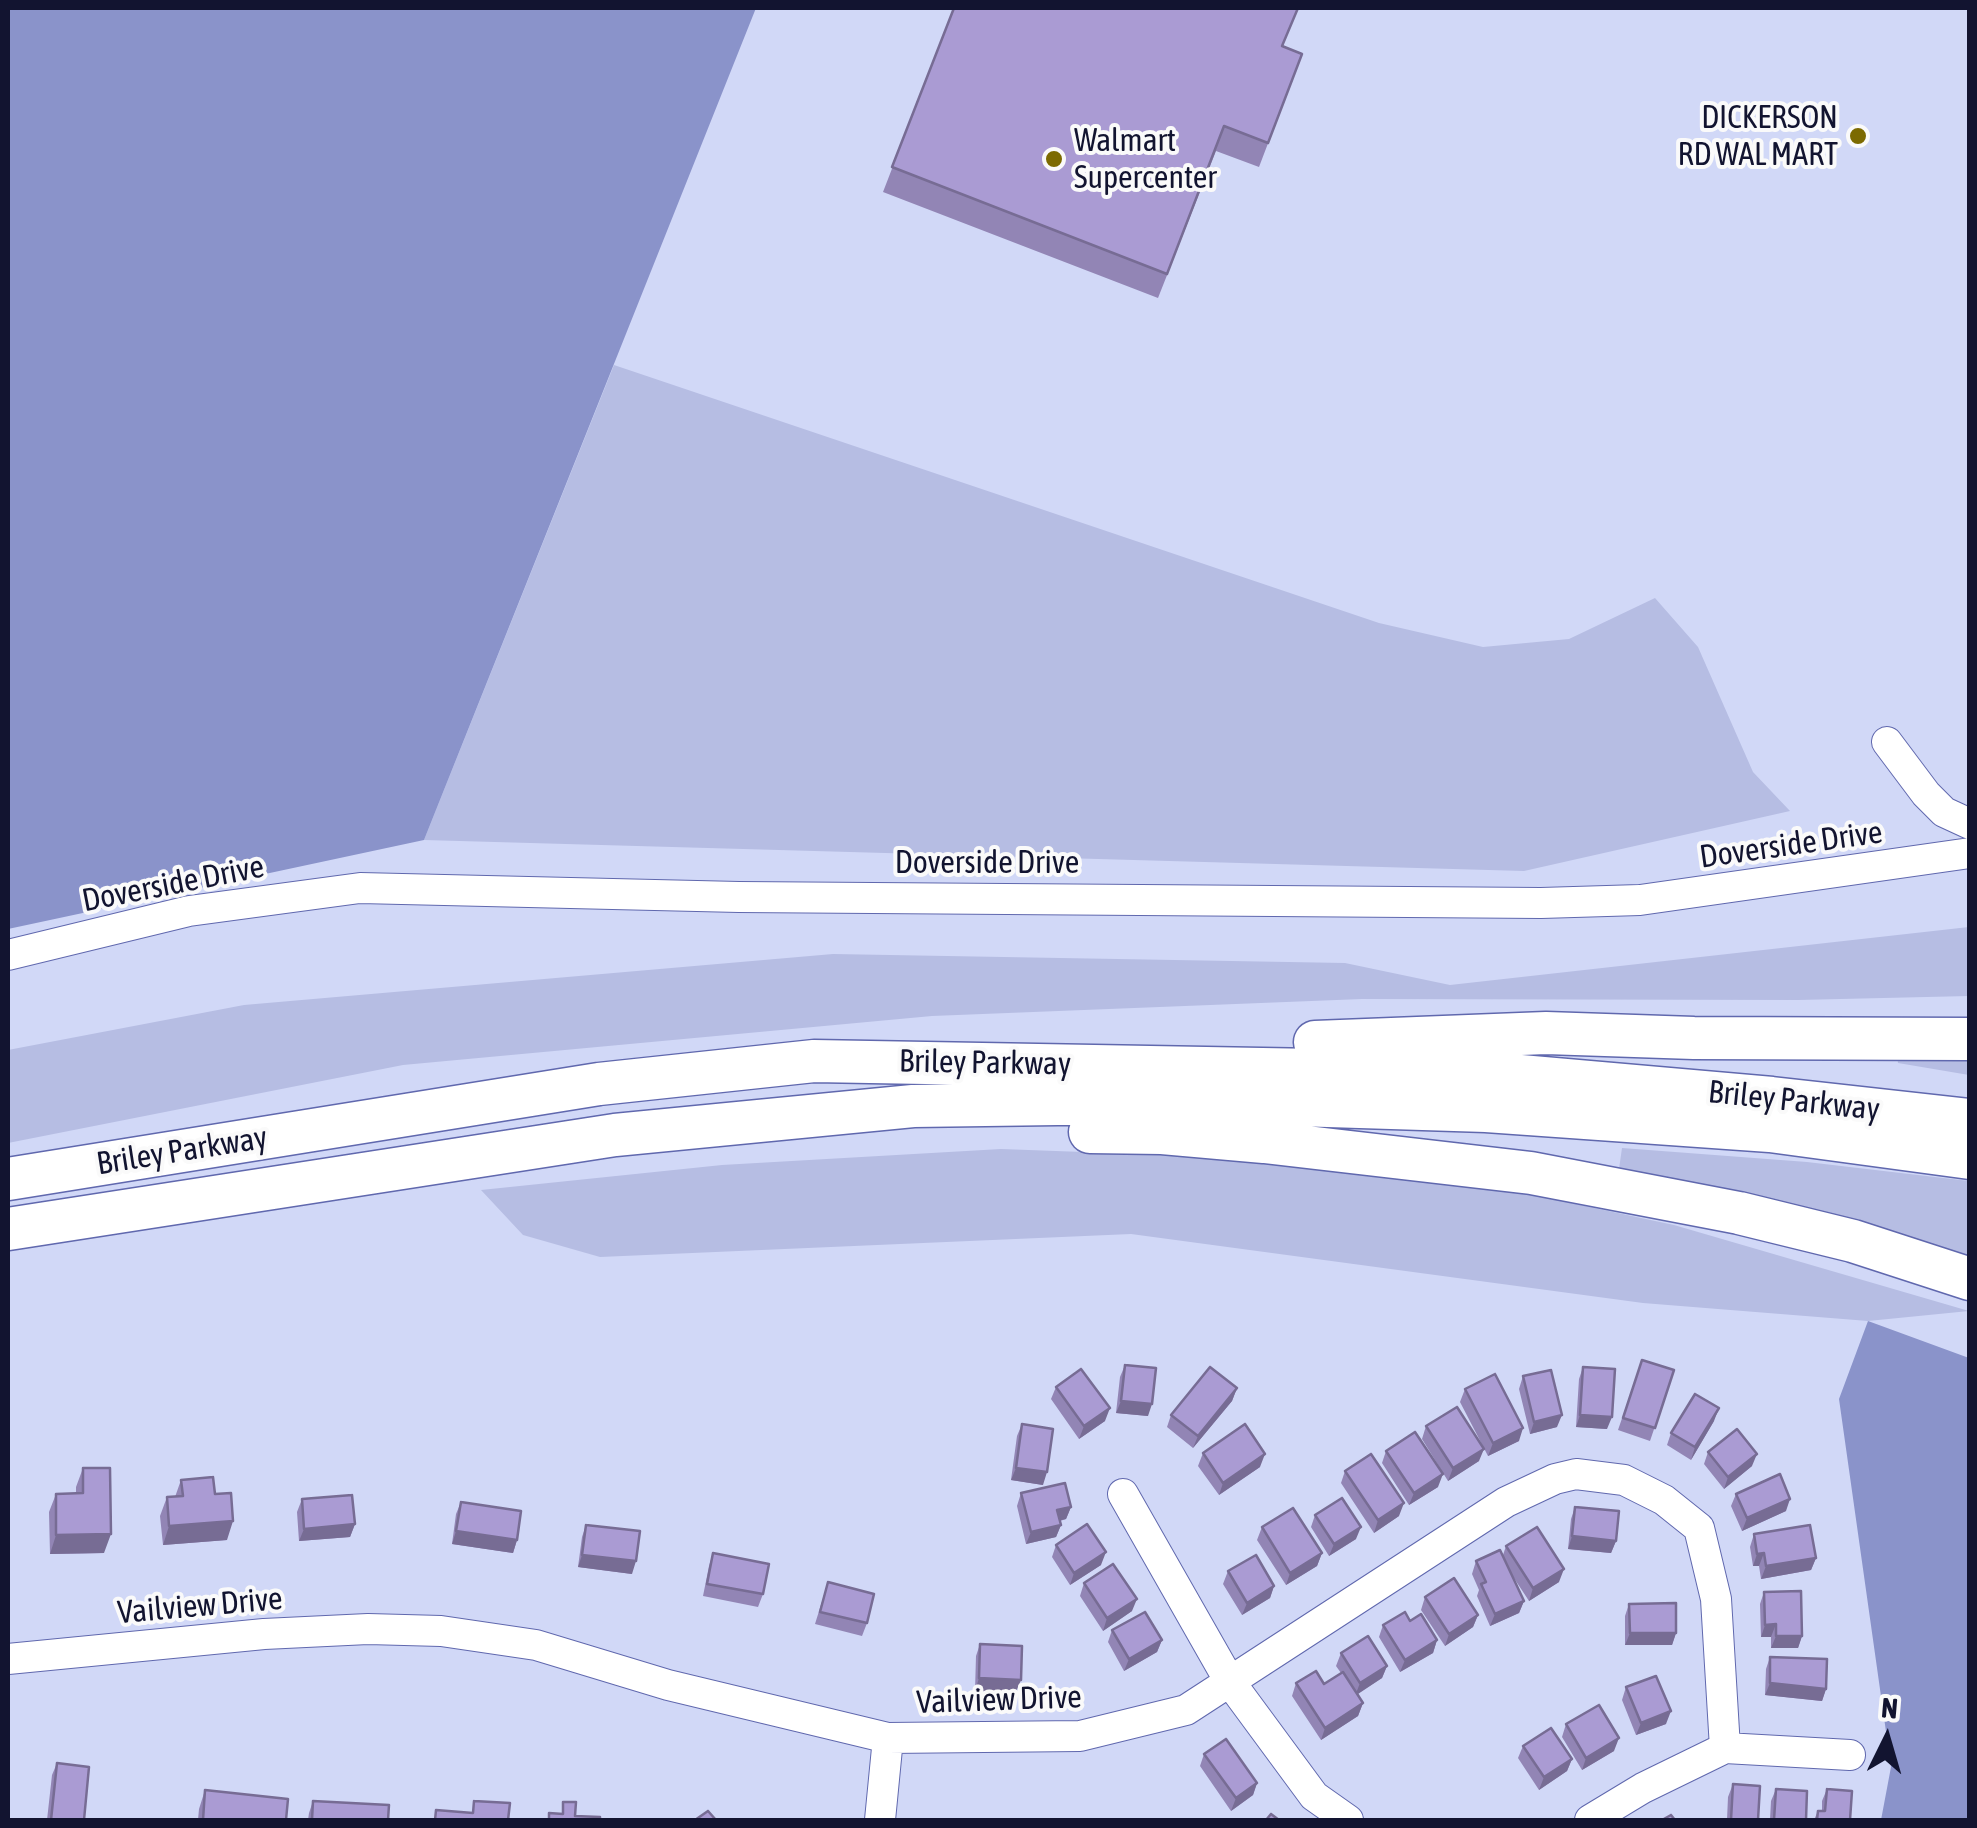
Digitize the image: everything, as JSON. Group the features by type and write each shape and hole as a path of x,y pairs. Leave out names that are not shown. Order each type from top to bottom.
{"highway":[{"path":"814,1060 1046,1044 1244,1045 1546,1032 1694,1038 1970,1039"},
{"name":"Briley Parkway","path":"8,1179 599,1084 814,1060 1486,1072 1970,1120"},
{"name":"Briley Parkway","path":"8,1229 615,1135 913,1106 1202,1102 1486,1112 1751,1130 1970,1158"},
{"path":"615,1135 752,1136 890,1130 1162,1133 1414,1158 1531,1173 1739,1212 1853,1241 1970,1279"}],"street":[{"path":"1887,742 1944,812 1970,824"},
{"name":"Doverside Drive","path":"8,955 189,911 360,888 739,897 1541,903 1640,900 1970,853"},
{"name":"Vailview Drive","path":"8,1659 264,1634 368,1629 441,1631 536,1645 668,1685 888,1738 1080,1736 1186,1710 1506,1502 1555,1479 1576,1474 1624,1480 1664,1500 1700,1528 1716,1599 1724,1748"},
{"path":"1123,1494 1230,1682 1314,1796 1348,1820"},
{"path":"887,1819 888,1738"},
{"path":"1590,1820 1724,1748 1850,1755"}],"shaded area":[{"path":"8,8 756,8 424,840 8,929"},
{"path":"614,365 1379,623 1483,647 1569,639 1655,598 1698,647 1753,772 1790,811 1524,871 424,840"},
{"path":"1969,927 1969,996 1798,1000 1362,999 932,1016 403,1065 8,1143 8,1050 244,1005 833,954 1345,963 1450,985"},
{"path":"1969,1049 1969,1075 1898,1063 1896,1050"},
{"path":"1622,1148 1807,1162 1969,1181 1969,1261 1619,1169"},
{"path":"1001,1149 1247,1158 1491,1186 1674,1225 1969,1311 1868,1321 1643,1303 1131,1234 600,1257 523,1235 481,1190 722,1165"},
{"path":"1868,1321 1969,1358 1969,1820 1881,1820 1891,1767 1839,1399"}],"building":[{"name":"Walmart Supercenter","path":"954,8 1298,8 1282,46 1302,54 1268,143 1224,126 1167,274 892,167"},
{"path":"1642,1360 1674,1370 1655,1428 1623,1418"},
{"path":"1125,1365 1156,1368 1152,1404 1121,1401"},
{"path":"1210,1367 1237,1388 1198,1436 1171,1415"},
{"path":"1583,1367 1615,1369 1612,1417 1580,1415"},
{"path":"1081,1369 1110,1408 1084,1426 1056,1387"},
{"path":"1551,1370 1562,1415 1534,1422 1523,1376"},
{"path":"1495,1374 1523,1428 1493,1443 1465,1389"},
{"path":"1695,1394 1719,1408 1695,1447 1671,1433"},
{"path":"1457,1407 1484,1449 1453,1468 1426,1426"},
{"path":"1022,1424 1053,1429 1047,1472 1016,1468"},
{"path":"1245,1424 1265,1454 1223,1483 1203,1453"},
{"path":"1737,1429 1757,1454 1728,1477 1708,1452"},
{"path":"1415,1432 1443,1474 1414,1493 1386,1451"},
{"path":"1371,1454 1404,1503 1378,1520 1345,1471"},
{"path":"83,1468 110,1468 111,1534 56,1535 56,1494 83,1493"},
{"path":"1780,1474 1790,1499 1747,1518 1736,1494"},
{"path":"213,1477 215,1494 231,1493 233,1521 169,1526 167,1497 183,1496 181,1480"},
{"path":"1065,1483 1071,1507 1057,1510 1061,1525 1031,1532 1021,1493"},
{"path":"352,1495 355,1524 304,1529 302,1499"},
{"path":"1342,1498 1361,1527 1334,1544 1315,1515"},
{"path":"461,1502 521,1511 517,1540 456,1531"},
{"path":"1575,1507 1619,1511 1616,1541 1572,1536"},
{"path":"1293,1508 1322,1553 1290,1573 1262,1527"},
{"path":"1087,1524 1106,1552 1074,1573 1056,1545"},
{"path":"586,1525 640,1531 636,1561 582,1555"},
{"path":"1810,1525 1816,1558 1766,1566 1764,1553 1757,1554 1754,1534"},
{"path":"1537,1527 1564,1569 1533,1588 1506,1546"},
{"path":"1500,1550 1524,1601 1495,1614 1481,1584 1486,1582 1476,1561"},
{"path":"713,1553 769,1564 763,1594 707,1584"},
{"path":"1256,1555 1274,1586 1247,1603 1228,1571"},
{"path":"1113,1564 1137,1599 1107,1618 1084,1583"},
{"path":"1454,1578 1478,1615 1449,1634 1425,1597"},
{"path":"828,1582 874,1594 867,1623 820,1612"},
{"path":"1801,1591 1802,1636 1776,1636 1776,1624 1765,1625 1764,1592"},
{"path":"1676,1603 1676,1633 1630,1633 1629,1604"},
{"path":"1145,1612 1162,1640 1129,1659 1112,1630"},
{"path":"1405,1612 1410,1621 1421,1614 1437,1640 1405,1660 1383,1625"},
{"path":"1368,1636 1387,1666 1360,1683 1341,1653"},
{"path":"980,1644 1022,1646 1021,1680 979,1678"},
{"path":"1770,1657 1827,1659 1826,1689 1770,1683"},
{"path":"1316,1671 1324,1684 1343,1672 1363,1703 1325,1728 1296,1683"},
{"path":"1656,1676 1671,1711 1641,1723 1626,1687"},
{"path":"1599,1705 1619,1738 1586,1758 1566,1724"},
{"path":"1551,1728 1572,1759 1544,1777 1523,1746"},
{"path":"1226,1739 1257,1783 1236,1798 1204,1754"},
{"path":"57,1763 89,1767 84,1820 51,1820"},
{"path":"1733,1784 1760,1786 1758,1820 1731,1820"},
{"path":"1776,1789 1807,1791 1806,1820 1774,1820"},
{"path":"1827,1789 1852,1791 1850,1820 1817,1820 1818,1811 1825,1811"},
{"path":"205,1790 288,1799 286,1820 203,1820"},
{"path":"313,1801 389,1805 388,1820 312,1820"},
{"path":"474,1801 510,1803 508,1820 435,1820 436,1810 473,1813"},
{"path":"563,1802 576,1802 575,1816 600,1820 549,1820 549,1813 563,1814"},
{"path":"708,1811 716,1820 695,1820"}],"place":[{"name":"DICKERSON RD WAL MART","path":"1858,136"},
{"name":"Walmart Supercenter","path":"1054,159"}]}
